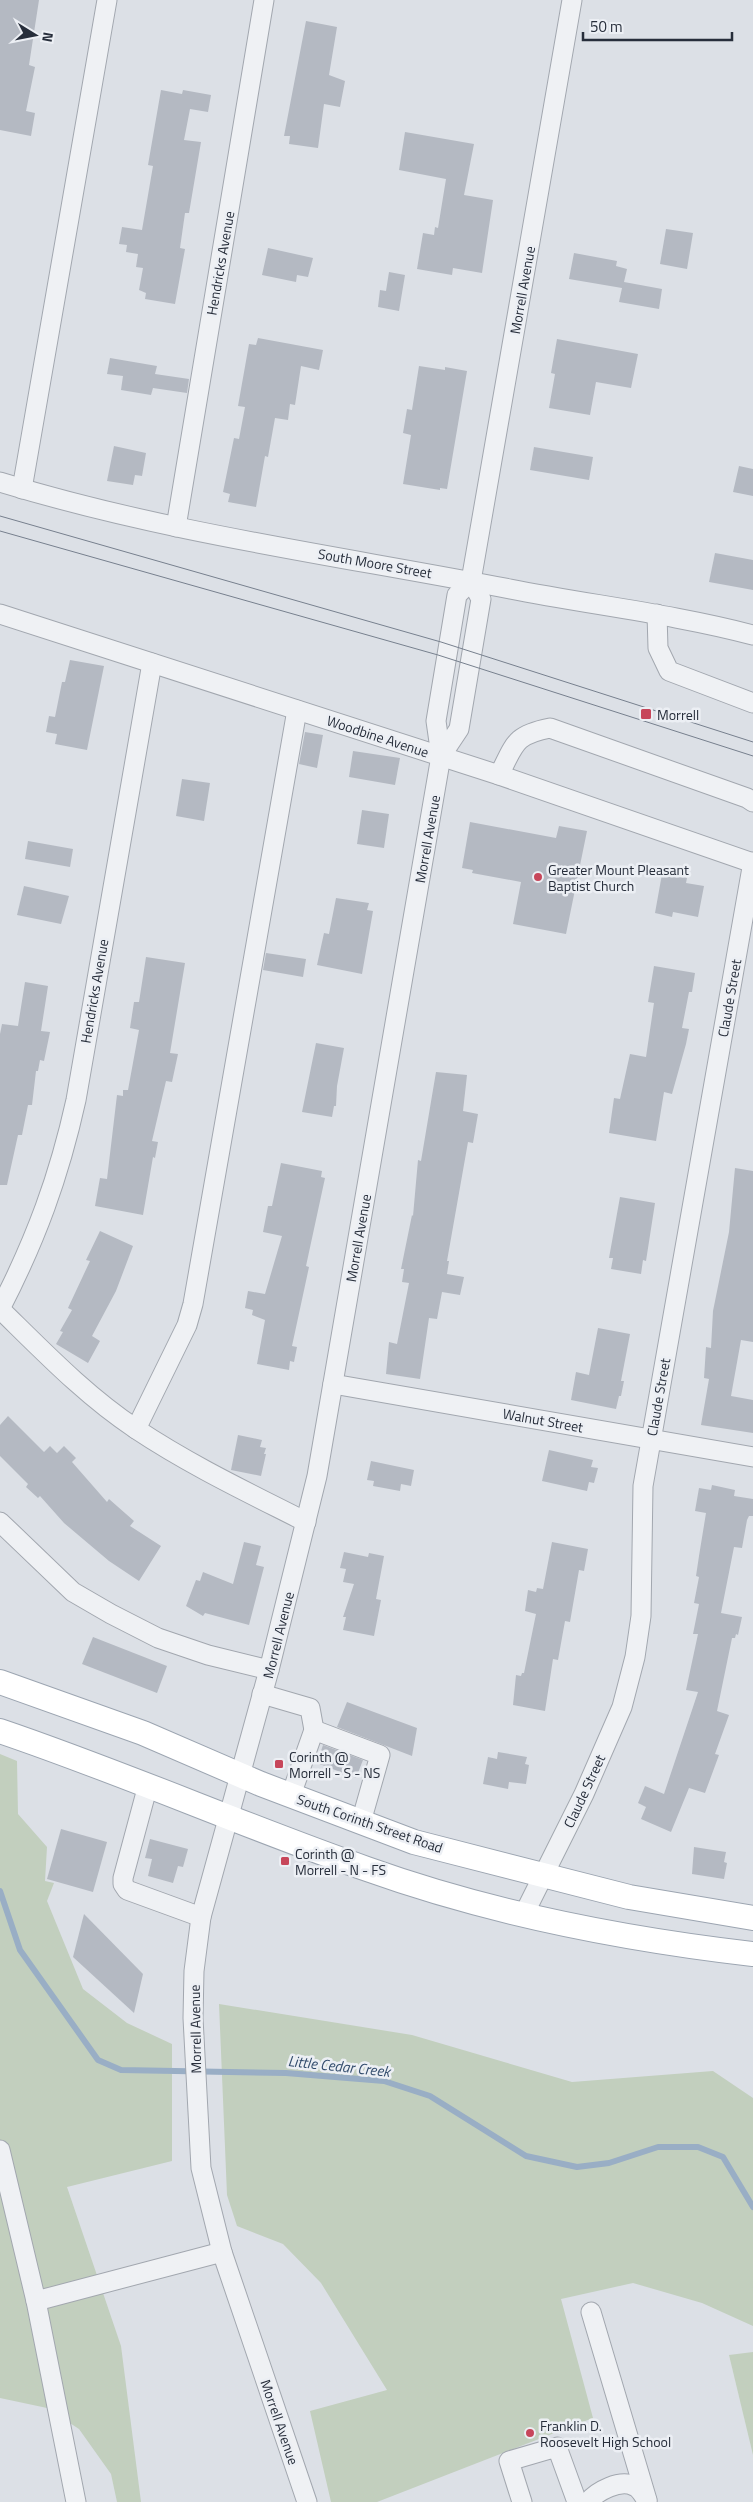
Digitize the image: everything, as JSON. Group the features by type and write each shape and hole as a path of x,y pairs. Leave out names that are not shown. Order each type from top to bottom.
{"main road":[{"name":"South Corinth Street Road","path":"0,1682 143,1733 239,1775 414,1842 629,1897 753,1918"},
{"path":"5,1733 148,1785 368,1870 448,1894 524,1914 620,1934 698,1948 753,1954"},
{"path":"620,1934 629,1897"}],"street":[{"path":"22,489 107,0"},
{"name":"Hendricks Avenue","path":"176,527 264,0"},
{"name":"Morrell Avenue","path":"307,2502 222,2252 201,2168 193,2018 194,1971 202,1917 269,1670 317,1476 441,756 459,729 480,599 471,581 572,0"},
{"name":"South Moore Street","path":"0,482 91,508 176,527 657,614 753,635"},
{"name":"Woodbine Avenue","path":"0,614 500,775 753,863"},
{"path":"657,614 658,648 668,671 753,703"},
{"name":"Hendricks Avenue","path":"0,1309 23,1263 45,1210 64,1153 76,1100 152,663"},
{"path":"136,1429 187,1325 193,1304 297,710"},
{"path":"500,775 516,740 530,732 550,728 747,798 753,802"},
{"name":"Claude Street","path":"524,1914 584,1794 622,1707 636,1656 641,1616 643,1486 753,863"},
{"path":"0,1309 76,1382 136,1429 220,1479 306,1522"},
{"name":"Walnut Street","path":"334,1384 753,1457"},
{"path":"0,1522 73,1592 111,1614 158,1638 208,1655 269,1670"},
{"path":"262,1694 310,1708 314,1730 291,1795"},
{"path":"314,1730 380,1755 361,1822"},
{"path":"148,1785 123,1884 127,1890 202,1917"},
{"path":"0,2150 36,2302 76,2502"},
{"path":"36,2302 222,2252"},
{"path":"591,2312 647,2501"},
{"path":"522,2502 509,2461 557,2447 576,2502"},
{"path":"588,2502 595,2493 624,2484 635,2486 647,2501"}],"green space":[{"path":"0,1754 17,1761 18,1814 47,1847 45,1881 54,1883 47,1901 83,1989 127,2023 172,2044 172,2161 67,2187 121,2346 141,2502 117,2502 111,2474 79,2429 47,2408 0,2398"},
{"path":"219,2004 412,2035 572,2082 713,2071 753,2098 753,2326 702,2303 633,2283 561,2299 593,2418 377,2502 331,2502 310,2411 387,2390 321,2283 283,2244 237,2226 227,2195"},
{"path":"753,2352 753,2455 729,2355"}],"building":[{"path":"0,0 39,0 29,65 35,67 26,111 35,113 31,136 0,130"},
{"path":"306,21 337,27 329,75 345,81 340,107 324,104 318,148 289,144 290,136 284,136"},
{"path":"161,90 182,94 183,90 211,95 208,112 190,109 184,140 201,142 189,213 185,213 180,248 185,249 175,304 145,299 146,293 139,290 143,268 136,267 138,254 126,252 127,245 119,244 122,227 142,230 153,166 148,165"},
{"path":"405,132 474,144 464,195 493,200 482,273 453,268 452,275 417,269 423,233 434,235 435,227 438,228 446,179 399,170"},
{"path":"666,229 693,233 687,269 660,264"},
{"path":"268,248 313,258 308,277 297,275 296,282 262,275"},
{"path":"574,253 617,261 616,266 627,269 624,282 662,289 659,309 619,302 622,288 569,279"},
{"path":"389,272 405,275 399,311 378,307 380,290 386,291"},
{"path":"258,338 323,350 319,370 301,366 295,405 290,404 288,420 275,418 268,457 265,456 256,507 228,502 230,494 223,492 234,438 239,439 245,407 238,406 249,344 256,345"},
{"path":"557,339 638,354 631,388 596,382 590,415 549,408 555,374 551,373"},
{"path":"110,358 157,366 155,374 189,379 187,393 153,388 151,395 121,390 123,376 107,374"},
{"path":"419,366 445,370 445,367 467,371 447,489 440,488 440,490 403,484 411,435 403,433 407,409 412,410"},
{"path":"114,446 146,453 142,476 135,475 133,485 107,481"},
{"path":"534,447 593,457 589,480 530,470"},
{"path":"739,466 753,469 753,496 733,492"},
{"path":"715,553 753,560 753,590 709,582"},
{"path":"70,660 104,666 87,750 55,744 57,734 46,732 49,716 55,717 62,682 65,682"},
{"path":"305,732 323,735 317,768 299,764"},
{"path":"353,751 400,758 395,785 349,777"},
{"path":"182,779 210,783 204,821 176,816"},
{"path":"362,810 389,814 384,848 357,844"},
{"name":"Greater Mount Pleasant Baptist Church","path":"470,822 556,838 559,826 587,831 566,934 513,924 521,882 472,873 473,870 462,868"},
{"path":"28,841 73,849 70,867 25,859"},
{"path":"662,874 687,878 686,883 704,886 698,917 673,912 672,917 655,913"},
{"path":"24,886 69,896 61,924 17,915"},
{"path":"336,898 369,903 367,910 373,911 362,974 317,965 324,933 329,934"},
{"path":"266,953 306,959 303,977 263,970"},
{"path":"146,957 185,963 170,1053 178,1054 172,1082 166,1081 152,1141 158,1142 155,1158 153,1157 143,1215 95,1206 100,1178 107,1179 117,1095 123,1096 123,1090 128,1090 139,1030 130,1028 134,1002 139,1002"},
{"path":"654,966 695,973 682,1028 689,1029 686,1044 672,1094 664,1092 656,1141 609,1133 614,1098 620,1099 630,1054 646,1057 654,1003 648,1002"},
{"path":"25,982 48,986 41,1031 50,1032 44,1061 40,1060 38,1071 36,1071 32,1105 28,1105 22,1135 18,1135 7,1185 0,1185 0,1034 2,1024 18,1026"},
{"path":"316,1043 344,1048 337,1086 336,1106 334,1106 332,1117 302,1112"},
{"path":"436,1072 467,1075 463,1111 478,1114 473,1143 468,1142 447,1261 449,1261 447,1274 464,1277 460,1295 442,1292 437,1319 429,1318 420,1379 386,1374 389,1342 397,1344 409,1283 402,1282 404,1269 401,1269 413,1216 418,1160 421,1161"},
{"path":"281,1163 322,1171 321,1177 325,1178 306,1266 309,1267 292,1346 297,1347 294,1362 290,1361 289,1370 257,1364 265,1320 252,1315 253,1310 245,1308 248,1291 265,1294 282,1236 263,1232 268,1206 272,1206"},
{"path":"735,1168 753,1171 753,1342 741,1340 731,1396 753,1400 753,1433 701,1425 709,1379 704,1378 706,1347 711,1348 713,1311 729,1232"},
{"path":"620,1197 655,1203 646,1261 643,1260 641,1274 611,1269 613,1258 609,1258"},
{"path":"100,1231 133,1246 116,1291 92,1336 100,1341 88,1363 56,1344 63,1332 60,1331 72,1310 68,1308 90,1261 86,1260"},
{"path":"598,1328 630,1334 621,1381 624,1381 616,1409 571,1400 576,1372 589,1375"},
{"path":"8,1416 44,1452 50,1446 57,1453 64,1446 76,1458 72,1462 107,1502 109,1499 134,1521 130,1526 161,1546 139,1581 109,1561 64,1523 40,1496 38,1498 26,1487 28,1484 0,1456 0,1425"},
{"path":"238,1435 262,1440 260,1447 266,1448 264,1454 266,1454 261,1476 231,1470"},
{"path":"549,1450 593,1460 591,1467 598,1468 594,1483 589,1482 587,1491 542,1481"},
{"path":"371,1461 414,1470 411,1486 401,1484 400,1491 373,1486 374,1481 367,1480"},
{"path":"712,1485 735,1490 734,1496 753,1499 753,1516 749,1516 747,1520 742,1548 734,1547 721,1613 742,1617 738,1635 736,1634 735,1638 732,1638 717,1711 729,1715 715,1754 719,1755 705,1793 689,1788 671,1832 641,1819 646,1807 638,1803 645,1786 664,1794 698,1692 686,1690 698,1634 693,1634 699,1604 694,1603 699,1577 696,1576 706,1513 695,1511 699,1488 711,1490"},
{"path":"244,1542 261,1546 256,1565 264,1567 249,1625 205,1613 203,1616 186,1606 196,1580 200,1581 203,1572 233,1584"},
{"path":"552,1542 588,1549 584,1571 579,1570 570,1622 565,1621 558,1660 553,1659 545,1711 513,1705 516,1675 521,1676 524,1673 536,1614 525,1611 528,1590 536,1592 537,1588 543,1589"},
{"path":"344,1552 368,1557 369,1553 384,1556 376,1599 381,1600 374,1636 343,1630 346,1617 343,1617 354,1584 343,1582 346,1569 340,1568"},
{"path":"93,1637 167,1666 157,1693 82,1664"},
{"path":"347,1702 417,1728 412,1756 337,1727"},
{"path":"323,1745 363,1760 356,1778 317,1763"},
{"path":"498,1752 527,1757 525,1764 529,1765 526,1784 509,1782 508,1789 483,1784 488,1757 497,1759"},
{"path":"61,1829 107,1842 93,1892 47,1879"},
{"path":"150,1839 188,1849 183,1867 178,1866 173,1883 148,1876 152,1859 145,1858"},
{"path":"694,1847 726,1852 724,1862 727,1863 724,1879 692,1874"},
{"path":"84,1914 143,1974 134,2013 73,1957"}],"waterway":[{"name":"Little Cedar Creek","path":"0,1891 20,1950 98,2060 121,2070 286,2073 384,2081 430,2096 526,2156 577,2167 609,2163 658,2147 698,2147 723,2157 753,2207"}],"tram line":[{"path":"0,516 441,642 753,742"},
{"path":"0,531 438,655 753,756"}],"place":[{"name":"Morrell","path":"646,714"},
{"name":"Greater Mount Pleasant Baptist Church","path":"538,877"},
{"name":"Corinth @ Morrell - S - NS","path":"279,1764"},
{"name":"Corinth @ Morrell - N - FS","path":"285,1861"},
{"name":"Franklin D. Roosevelt High School","path":"530,2433"}]}
